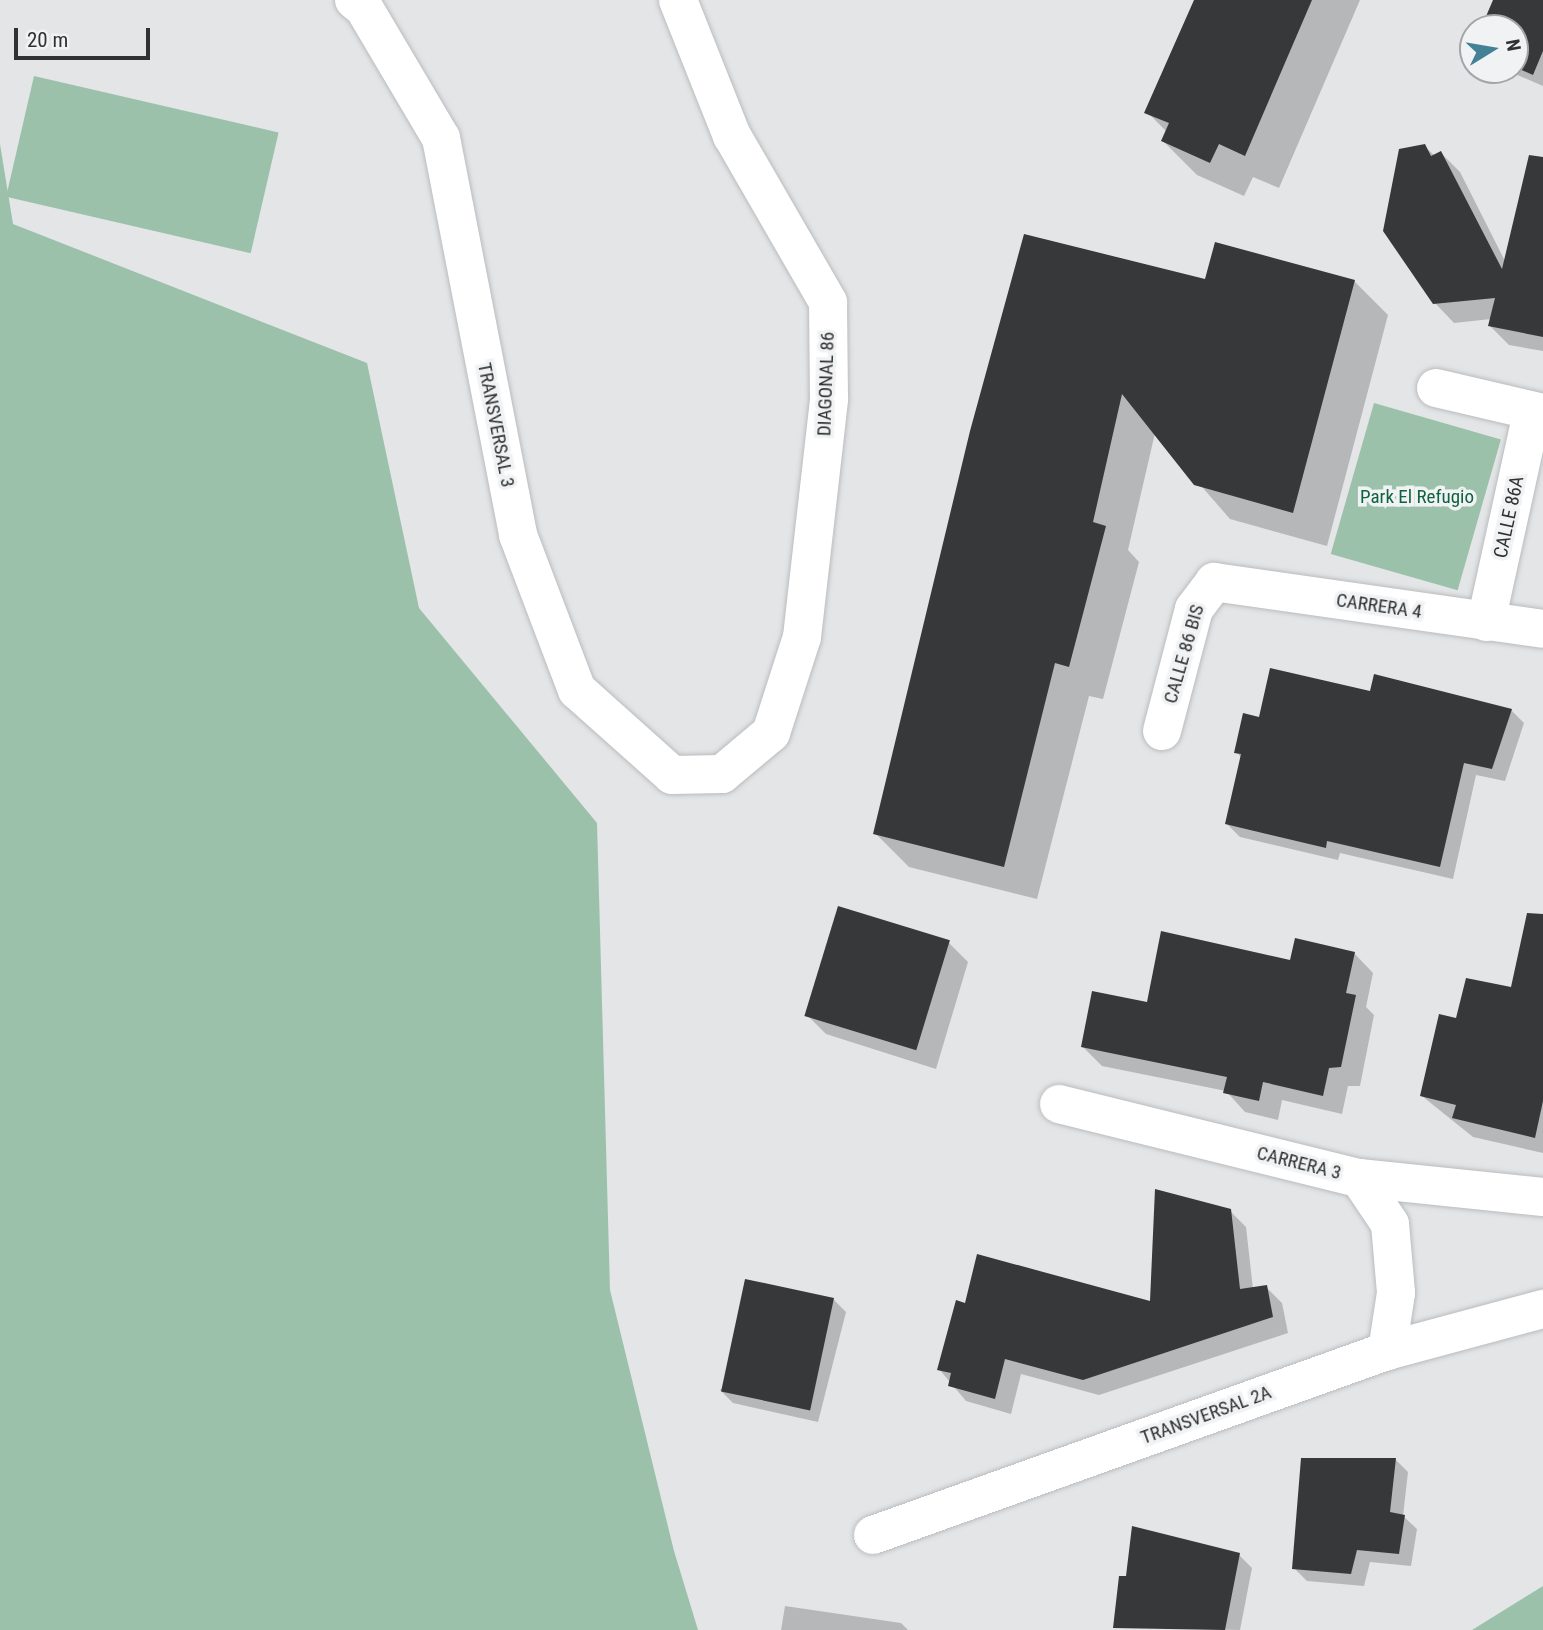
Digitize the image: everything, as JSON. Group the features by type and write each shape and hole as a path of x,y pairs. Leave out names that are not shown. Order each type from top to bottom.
{"street":[{"name":"TRANSVERSAL 3","path":"354,0 364,9 441,138 518,535 577,690 672,775 722,774"},
{"name":"DIAGONAL 86","path":"678,0 732,136 828,302 829,399 802,637 771,733 722,774"},
{"path":"1436,388 1538,413"},
{"name":"CALLE 86A","path":"1486,622 1538,413"},
{"name":"CARRERA 4","path":"1214,583 1543,629"},
{"name":"CALLE 86 BIS","path":"1162,731 1194,609 1201,593 1214,583"},
{"name":"CARRERA 3","path":"1059,1104 1359,1178 1543,1197"},
{"path":"1359,1178 1390,1224 1396,1293 1387,1350"},
{"name":"TRANSVERSAL 2A","path":"873,1535 1387,1350 1504,1315 1543,1309"}],"green space":[{"path":"34,76 279,132 251,253 6,197"},
{"path":"0,144 13,224 367,363 419,608 597,823 610,1290 674,1551 698,1630 0,1630"},
{"name":"Park El Refugio","path":"1374,403 1501,439 1458,590 1331,554"},
{"path":"1543,1586 1543,1630 1472,1630"}],"building":[{"path":"1194,0 1312,0 1245,156 1219,144 1210,163 1161,141 1169,123 1144,113"},
{"path":"1493,0 1543,0 1543,51 1533,75 1529,73 1529,14 1487,14"},
{"path":"1425,144 1431,156 1441,151 1502,269 1529,155 1543,157 1543,337 1488,326 1495,298 1433,304 1383,231 1399,149"},
{"path":"1024,234 1205,279 1215,242 1355,280 1293,513 1194,485 1122,394 1093,522 1106,526 1069,667 1055,663 1004,867 873,834 970,431"},
{"path":"1270,668 1370,691 1374,674 1512,709 1492,769 1464,763 1440,867 1327,841 1326,848 1225,824 1241,754 1234,753 1243,713 1259,717"},
{"path":"838,906 950,940 916,1050 804,1016"},
{"path":"1527,913 1543,914 1543,1101 1535,1138 1452,1118 1456,1105 1420,1096 1439,1014 1456,1018 1466,978 1511,987"},
{"path":"1161,931 1290,960 1295,938 1355,952 1346,993 1356,995 1341,1067 1329,1068 1323,1096 1263,1082 1259,1101 1223,1093 1227,1077 1081,1047 1092,991 1147,1002"},
{"path":"1155,1189 1231,1209 1240,1289 1267,1285 1273,1317 1083,1380 1005,1359 995,1399 948,1386 951,1373 937,1370 956,1300 965,1303 977,1254 1150,1301"},
{"path":"745,1279 834,1298 810,1410 721,1391"},
{"path":"1301,1458 1396,1458 1390,1512 1405,1515 1399,1554 1357,1550 1351,1574 1292,1569"},
{"path":"1132,1526 1240,1553 1225,1630 1113,1628 1119,1576 1126,1576"}]}
